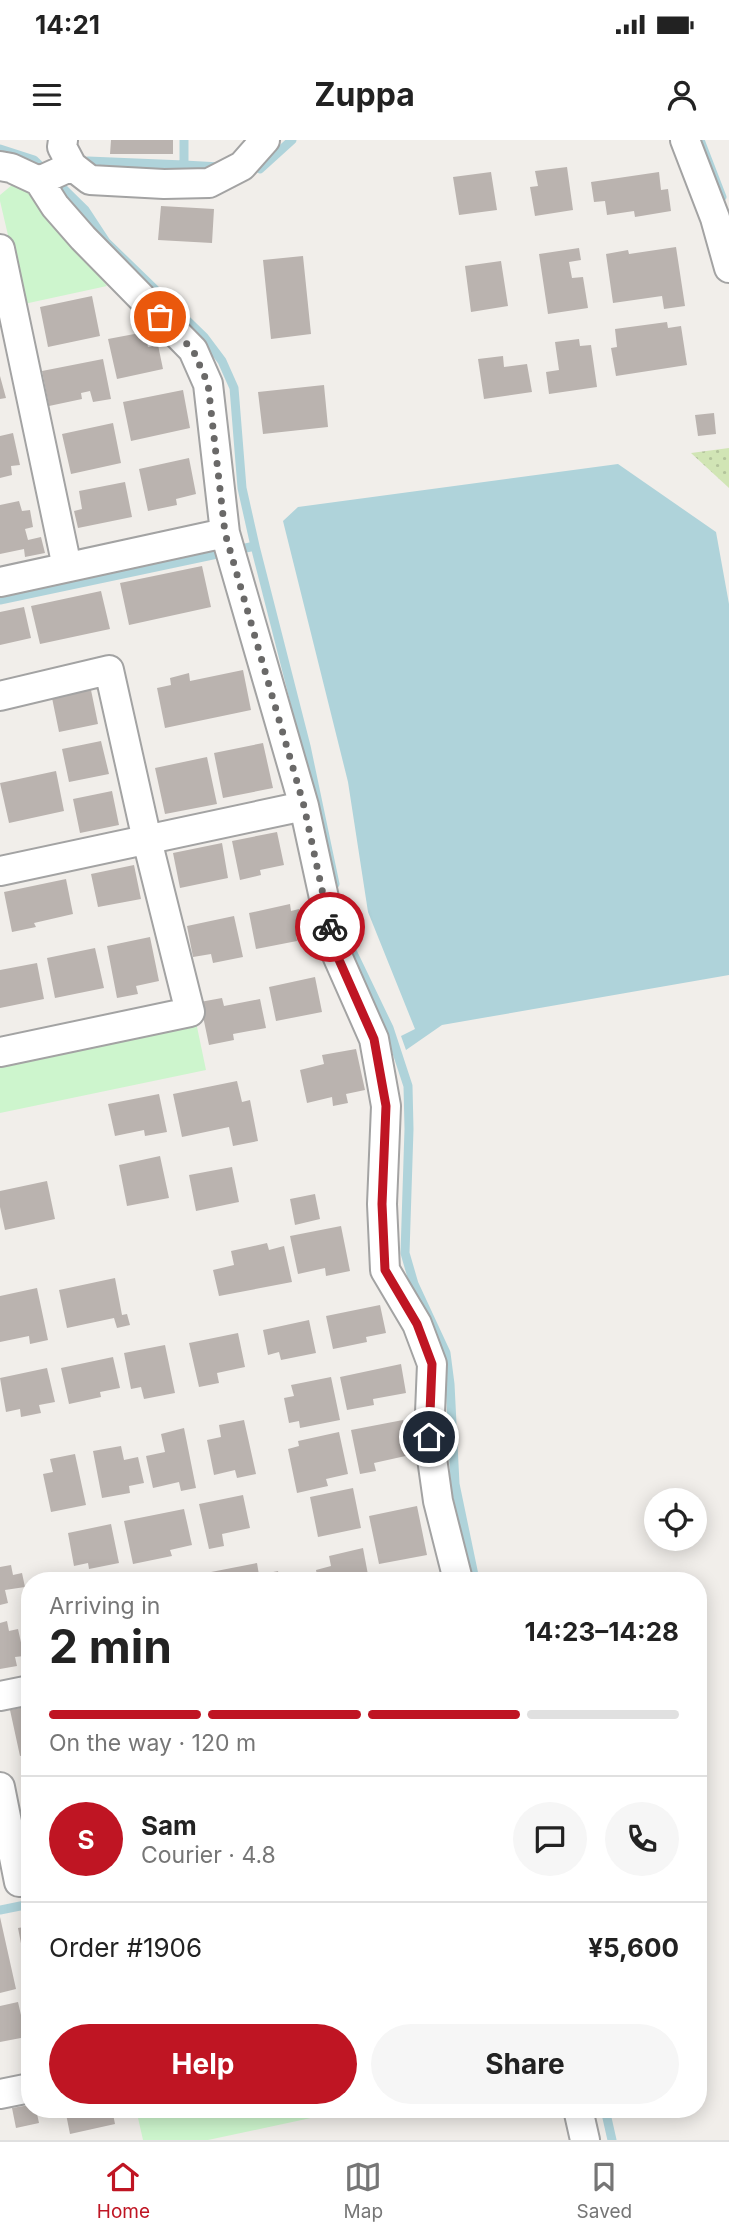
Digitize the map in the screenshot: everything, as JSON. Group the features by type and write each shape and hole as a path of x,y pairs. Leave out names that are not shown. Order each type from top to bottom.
{"street":[{"path":"39,181 75,162 164,184 209,183 242,166 265,140"},
{"path":"685,140 715,218 729,268"},
{"path":"0,166 39,181 55,206 83,238 193,350 208,384 229,545 304,806 336,953 374,1039 386,1106 382,1204 385,1270 417,1324 432,1364 429,1437 439,1501 456,1572"},
{"path":"0,249 67,567"},
{"path":"0,582 67,567 229,545"},
{"path":"0,696 109,670 147,840 190,1012 0,1052"},
{"path":"0,871 304,806"},
{"path":"0,1696 21,1692"},
{"path":"0,1787 16,1883"},
{"path":"0,2094 21,2090"},
{"path":"580,2118 585,2140"}],"green space":[{"path":"12,185 32,194 107,286 24,304 0,201 0,195"},
{"path":"729,448 729,488 691,453"},
{"path":"196,1022 206,1070 0,1113 0,1064"},
{"path":"138,2118 311,2118 208,2140 143,2140"}],"water":[{"path":"618,464 716,532 729,604 729,975 442,1025 406,1050 401,1036 415,1029 368,912 348,782 283,521 298,507"}],"building":[{"path":"111,140 173,140 173,154 110,154"},
{"path":"567,167 573,210 535,216 530,187 538,186 535,171"},
{"path":"491,172 497,210 459,215 453,177"},
{"path":"659,172 661,190 668,189 671,211 635,217 634,211 607,215 605,201 594,202 591,182"},
{"path":"161,206 214,209 212,243 158,240"},
{"path":"676,247 685,306 664,309 662,296 613,303 606,254 628,250 629,254"},
{"path":"579,248 581,260 569,262 572,278 583,277 588,308 548,314 539,254"},
{"path":"303,256 311,334 271,339 263,260"},
{"path":"501,261 508,306 471,312 465,266"},
{"path":"92,296 100,336 48,347 40,307"},
{"path":"667,322 668,328 681,326 687,365 616,376 611,348 617,347 615,329"},
{"path":"145,332 148,347 158,345 163,369 117,379 108,339"},
{"path":"579,339 580,346 591,345 597,387 549,394 546,372 559,370 555,342"},
{"path":"503,356 504,367 527,364 532,392 484,399 478,359"},
{"path":"103,359 111,399 93,402 90,391 81,393 82,399 49,406 42,371"},
{"path":"0,376 6,398 0,399"},
{"path":"324,385 328,427 263,434 258,392"},
{"path":"183,390 190,428 131,441 123,402"},
{"path":"714,413 716,434 698,436 695,415"},
{"path":"113,423 121,463 71,474 62,434"},
{"path":"13,433 20,465 11,466 12,475 0,478 0,436"},
{"path":"189,458 196,494 176,499 177,505 148,511 139,469"},
{"path":"125,482 132,517 78,528 74,511 82,509 79,491"},
{"path":"19,501 22,511 30,510 33,527 25,529 28,540 41,537 45,553 25,557 24,549 0,554 0,505"},
{"path":"202,566 211,607 129,625 120,583"},
{"path":"101,591 110,629 40,644 31,606"},
{"path":"24,607 31,638 0,645 0,612"},
{"path":"243,670 251,710 165,728 157,688 171,685 170,678 189,673 190,681"},
{"path":"91,690 98,724 59,732 52,698"},
{"path":"101,741 109,774 69,782 62,749"},
{"path":"263,743 273,788 223,798 214,753"},
{"path":"207,757 217,804 165,814 155,768"},
{"path":"56,771 64,811 9,823 0,783"},
{"path":"112,791 119,825 80,833 73,799"},
{"path":"277,832 284,865 260,870 261,875 240,880 232,841"},
{"path":"222,843 228,878 180,888 173,853"},
{"path":"134,865 141,899 98,907 91,874"},
{"path":"66,879 73,914 34,923 36,927 12,932 4,892"},
{"path":"290,904 291,911 299,909 304,934 296,936 297,941 256,949 249,913"},
{"path":"234,916 243,957 213,963 211,954 193,957 187,926"},
{"path":"150,937 159,981 136,986 138,994 117,998 107,946"},
{"path":"95,948 104,988 55,998 47,958"},
{"path":"37,963 44,999 0,1008 0,970"},
{"path":"315,977 322,1012 276,1021 269,987"},
{"path":"222,998 224,1006 260,999 266,1028 233,1034 234,1040 209,1045 200,1002"},
{"path":"356,1049 365,1090 346,1094 348,1103 333,1106 332,1097 307,1103 300,1070 324,1064 322,1055"},
{"path":"237,1081 242,1102 250,1100 258,1141 233,1146 229,1127 182,1137 173,1094"},
{"path":"159,1094 167,1132 145,1136 144,1130 115,1136 108,1104"},
{"path":"160,1156 169,1198 127,1206 119,1165"},
{"path":"232,1167 239,1202 196,1211 189,1175"},
{"path":"47,1181 55,1219 5,1230 0,1191"},
{"path":"315,1194 320,1219 295,1225 290,1199"},
{"path":"341,1226 350,1271 326,1276 325,1268 298,1274 290,1236"},
{"path":"267,1243 269,1250 284,1246 292,1282 219,1296 213,1270 234,1265 231,1251"},
{"path":"115,1278 122,1315 127,1314 130,1325 117,1328 114,1318 67,1328 59,1290"},
{"path":"37,1288 48,1340 30,1344 29,1336 0,1342 0,1296"},
{"path":"380,1305 386,1333 366,1337 367,1342 333,1349 326,1316"},
{"path":"309,1320 316,1353 281,1360 279,1352 268,1355 263,1330"},
{"path":"238,1333 245,1367 217,1373 219,1383 199,1387 189,1343"},
{"path":"165,1345 175,1393 144,1399 141,1387 131,1389 124,1353"},
{"path":"113,1357 120,1388 100,1392 101,1397 69,1404 61,1368"},
{"path":"401,1364 406,1393 373,1399 374,1405 347,1410 340,1377"},
{"path":"47,1368 55,1402 39,1405 41,1413 21,1417 20,1409 6,1412 0,1378"},
{"path":"331,1377 340,1420 300,1428 299,1421 289,1423 284,1398 294,1396 291,1385"},
{"path":"244,1420 256,1474 237,1478 235,1470 214,1475 207,1440 221,1437 219,1425"},
{"path":"403,1420 410,1455 374,1463 376,1471 360,1474 351,1430"},
{"path":"184,1428 196,1488 181,1491 179,1482 153,1488 146,1456 165,1452 161,1434"},
{"path":"339,1432 348,1474 326,1479 328,1486 297,1493 288,1449 299,1446 298,1441"},
{"path":"121,1446 124,1460 138,1457 144,1483 129,1486 130,1493 102,1498 93,1451"},
{"path":"75,1454 86,1505 51,1512 43,1474 53,1472 50,1459"},
{"path":"353,1488 361,1528 318,1537 310,1497"},
{"path":"243,1495 250,1528 222,1534 224,1546 209,1549 199,1504"},
{"path":"417,1506 427,1555 379,1564 369,1516"},
{"path":"184,1509 192,1545 170,1550 172,1556 133,1564 124,1521"},
{"path":"111,1524 119,1563 89,1569 88,1563 74,1566 68,1533"},
{"path":"363,1548 368,1572 316,1572 331,1566 329,1556"},
{"path":"257,1563 258,1572 211,1572"},
{"path":"11,1565 13,1575 21,1573 21,1588 5,1590 8,1603 0,1605 0,1567"},
{"path":"7,1621 9,1631 18,1629 21,1656 15,1657 17,1666 0,1669 0,1623"},
{"path":"21,1708 21,1756 20,1756 10,1710"},
{"path":"0,1917 16,1989 0,1993"},
{"path":"18,2002 21,2038 0,2042 0,2006"},
{"path":"21,2106 21,2118 38,2118 39,2123 16,2128 12,2108"},
{"path":"67,2118 114,2118 115,2124 70,2134"}],"waterway":[{"path":"80,168 88,161 184,165 184,140"},
{"path":"260,169 292,140"},
{"path":"700,140 722,197"},
{"path":"0,149 34,160 85,210 106,242 204,337 222,361 234,388 242,488 306,746 335,884"},
{"path":"184,165 220,167"},
{"path":"0,600 255,546"},
{"path":"341,911 352,951 389,1028 408,1086 405,1253 414,1284 446,1353 455,1484 473,1572"},
{"path":"0,1910 21,1906"},
{"path":"607,2118 612,2140"}],"way so far":[{"path":"160,317 193,350 208,384 225,533 304,806 330,927"}],"route":[{"path":"330,927 336,953 374,1039 386,1106 382,1204 385,1270 417,1324 432,1364 429,1437"}]}
